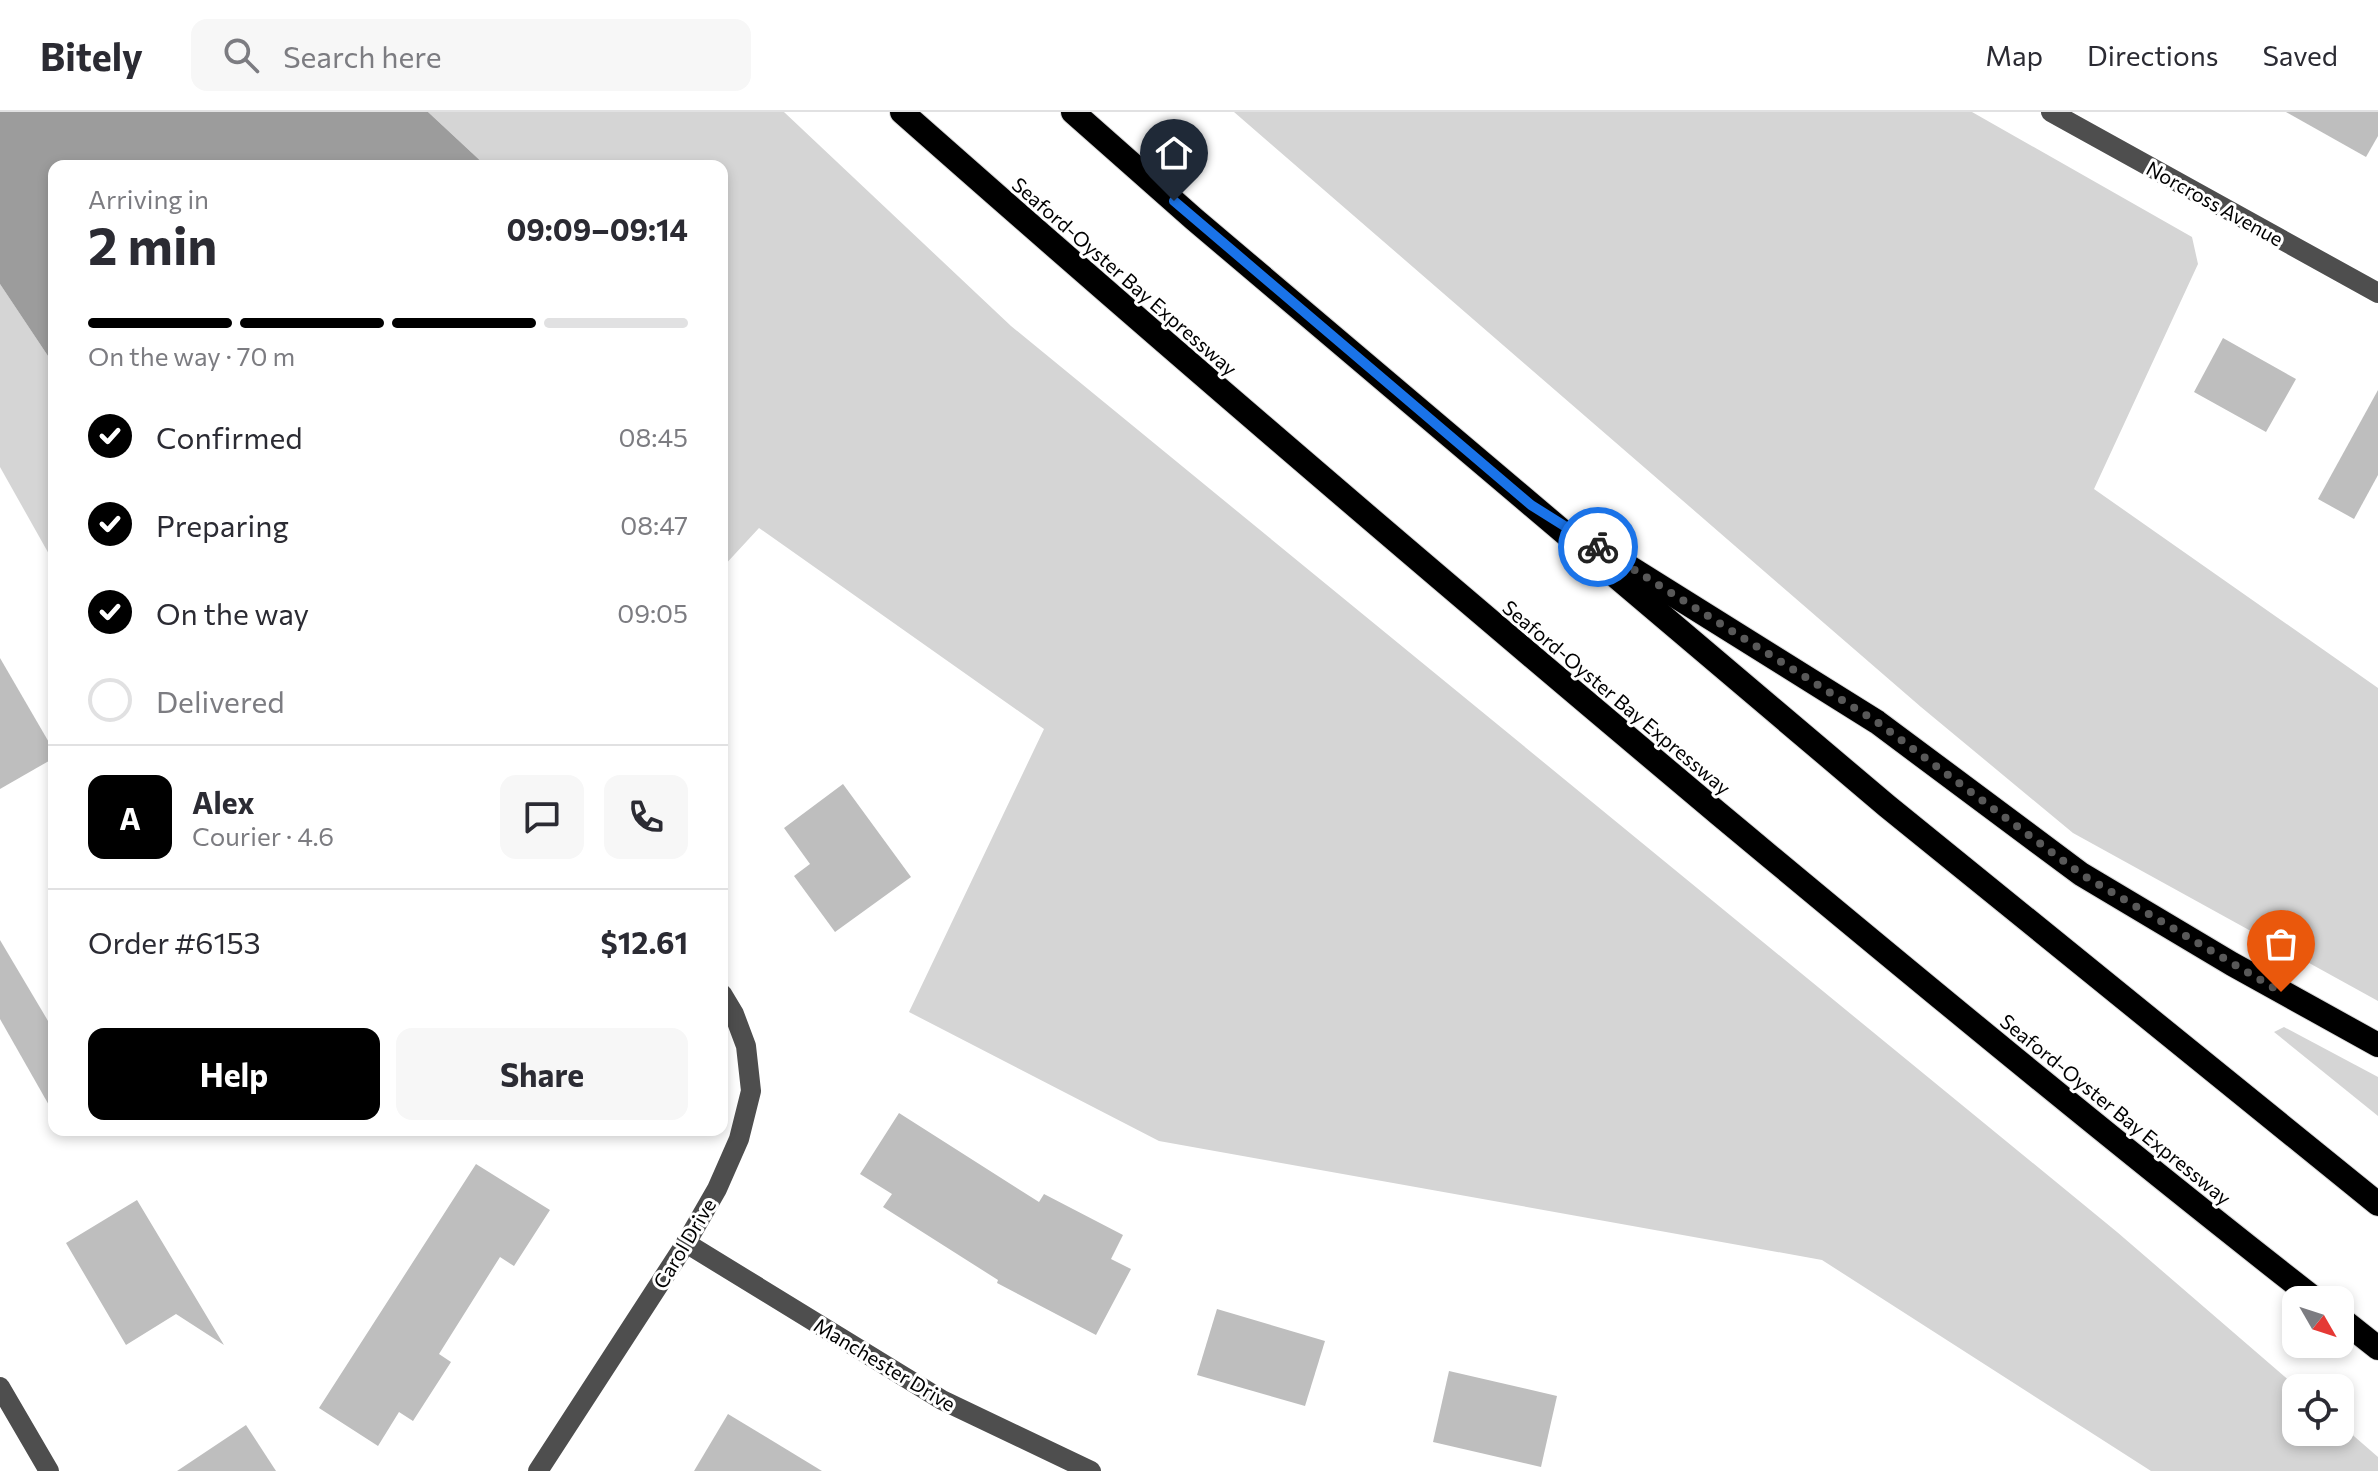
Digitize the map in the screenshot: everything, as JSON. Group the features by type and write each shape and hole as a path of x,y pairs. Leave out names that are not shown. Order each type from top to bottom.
{"highway":[{"name":"Seaford-Oyster Bay Expressway","path":"902,112 1119,304 1475,610 2088,1118 2298,1286"},
{"path":"1073,112 1194,219 1899,817 2378,1204"},
{"path":"1531,505 1877,722 2081,874 2232,964 2378,1045"},
{"path":"2354,1329 2378,1348"}],"street":[{"name":"Norcross Avenue","path":"2051,112 2378,293"},
{"name":"Carol Drive","path":"538,1471 686,1243 717,1189 739,1139 751,1091 746,1046 728,1004"},
{"name":"Manchester Drive","path":"686,1243 942,1400 1091,1471"},
{"path":"0,1387 49,1471"}],"shaded area":[{"path":"0,112 428,112 480,160 48,160 48,356 0,284"},
{"path":"428,112 784,112 1011,326 2117,1232 2282,1374 2282,1446 2354,1446 2354,1436 2378,1457 2378,1471 2151,1471 1822,1260 1159,1141 909,1012 1044,729 759,528 728,562 728,160 480,160"},
{"path":"1234,112 1972,112 2192,237 2198,264 2094,489 2378,688 2378,1001 2073,833 1921,707"},
{"path":"0,284 48,356 48,552 0,467"},
{"path":"2284,1027 2378,1077 2378,1116 2274,1032"}],"building":[{"path":"2286,112 2378,112 2378,136 2366,157"},
{"path":"2223,338 2296,379 2266,432 2194,392"},
{"path":"2378,390 2378,475 2354,519 2318,499"},
{"path":"0,658 48,741 48,761 0,789"},
{"path":"843,784 911,877 835,932 794,876 810,864 784,828"},
{"path":"0,940 48,1021 48,1103 0,1019"},
{"path":"899,1113 1039,1202 1044,1194 1123,1235 1111,1259 1131,1269 1096,1335 997,1283 998,1280 883,1207 892,1194 860,1174"},
{"path":"476,1164 550,1210 514,1266 500,1257 439,1354 451,1362 413,1421 399,1412 378,1446 319,1408"},
{"path":"137,1200 224,1345 176,1314 126,1345 66,1243"},
{"path":"1217,1309 1325,1341 1305,1406 1197,1375"},
{"path":"1449,1371 1557,1396 1541,1467 1433,1442"},
{"path":"728,1414 822,1471 694,1471"},
{"path":"246,1425 276,1471 177,1471"}],"way so far":[{"path":"1598,547 1877,722 2081,874 2281,992"}],"route":[{"path":"1174,201 1531,505 1598,547"}]}
